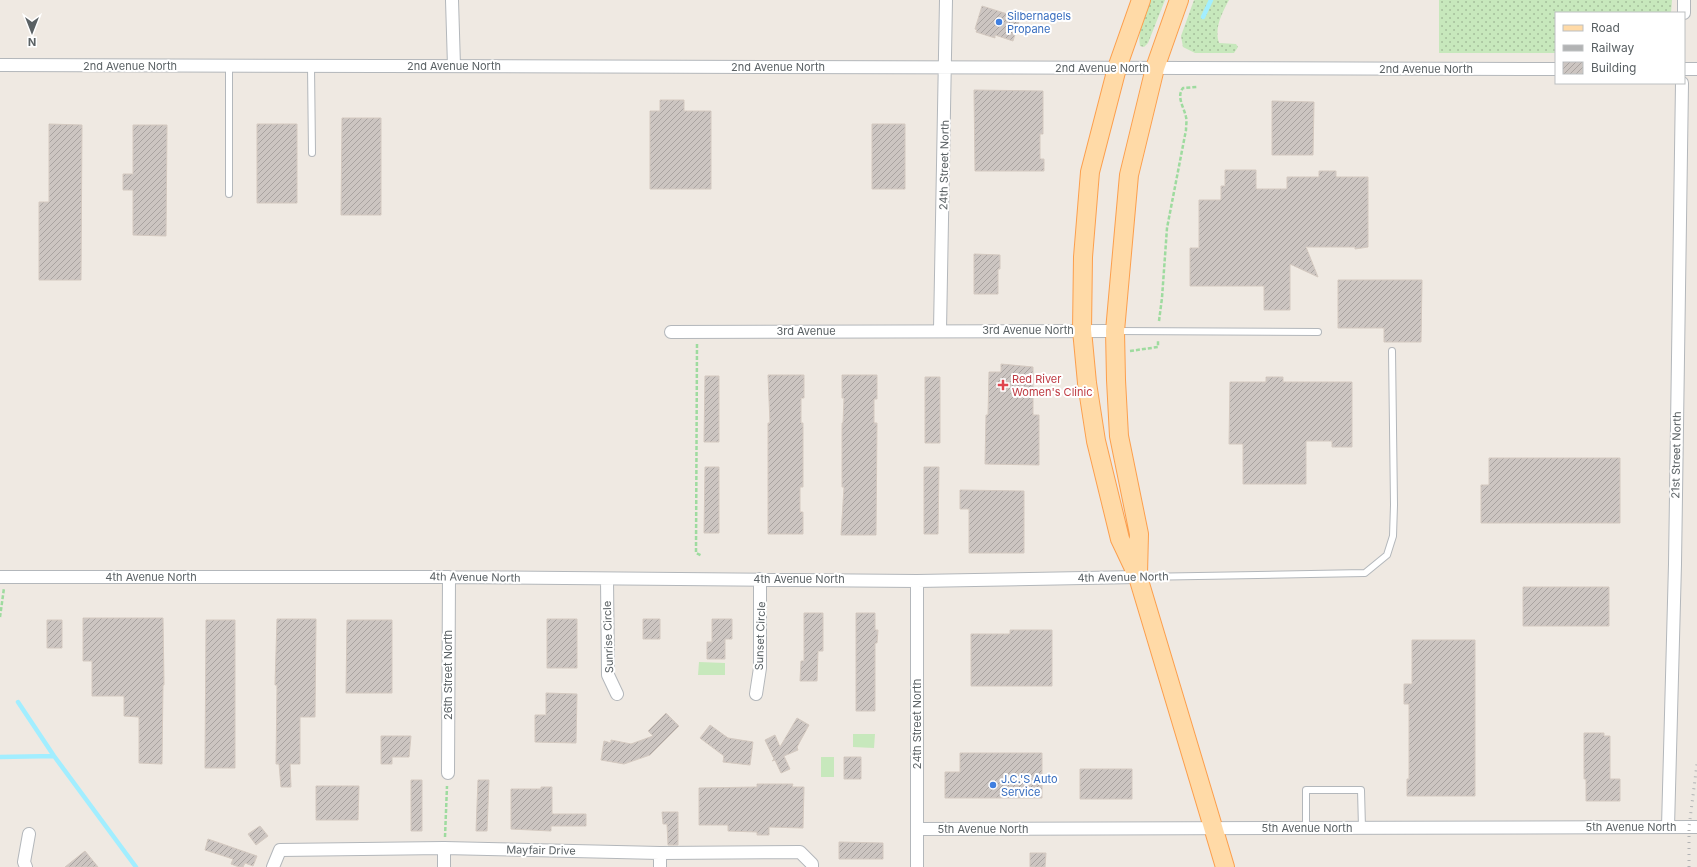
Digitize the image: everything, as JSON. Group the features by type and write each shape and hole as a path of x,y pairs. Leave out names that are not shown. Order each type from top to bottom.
{"main road":[{"path":"1141,0 1117,68 1090,172 1083,257 1082,330 1087,383 1096,442 1120,539 1138,577 1224,867"},
{"path":"1138,577 1139,534 1119,436 1115,331 1129,175 1155,68 1179,0"}],"street":[{"path":"452,0 454,66"},
{"name":"24th Street North","path":"940,330 946,68 946,0"},
{"path":"1684,0 1684,12"},
{"name":"2nd Avenue North","path":"0,65 1555,69"},
{"path":"1685,69 1697,69"},
{"name":"21st Street North","path":"1668,827 1675,556 1682,84"},
{"name":"3rd Avenue North","path":"940,330 1115,331"},
{"name":"3rd Avenue","path":"671,332 940,330"},
{"name":"4th Avenue North","path":"3,577 449,577 917,580 1138,577"},
{"name":"26th Street North","path":"448,773 449,577"},
{"name":"Sunrise Circle","path":"607,579 608,675 617,694"},
{"name":"Sunset Circle","path":"756,694 760,668 760,579"},
{"name":"24th Street North","path":"917,580 917,867"},
{"name":"5th Avenue North","path":"917,830 1697,827"},
{"path":"26,867 24,862 30,834"},
{"path":"444,848 444,867"},
{"name":"Mayfair Drive","path":"273,867 280,850 444,848 660,853 800,852 812,864 812,867"},
{"path":"660,853 660,867"}],"lane":[{"path":"229,66 229,194"},
{"path":"311,66 312,153"},
{"path":"1115,331 1318,332"},
{"name":"4th Avenue North","path":"1138,577 1365,573 1388,555 1392,536 1394,505 1392,352"},
{"path":"1306,828 1306,790 1361,790 1362,828"}],"path":[{"path":"1137,351 1158,347 1158,331 1167,228 1186,130 1186,117 1180,98 1180,92 1183,88 1197,87"},
{"path":"697,332 696,553 702,556"},
{"path":"0,617 3,577"},
{"path":"444,848 448,773"}],"green space":[{"path":"1150,0 1165,0 1148,43 1144,47 1140,46 1139,40 1142,23"},
{"path":"1194,0 1229,0 1217,32 1219,43 1236,44 1238,47 1234,53 1195,53 1183,47 1181,36"},
{"path":"1439,0 1672,0 1671,12 1555,12 1555,53 1439,53"},
{"path":"699,662 725,663 725,675 698,675"},
{"path":"853,734 875,734 874,748 853,747"},
{"path":"821,757 834,757 834,777 821,777"}],"building":[{"path":"982,6 1020,18 1013,41 995,35 995,38 976,32 977,30 975,29"},
{"path":"974,90 1043,91 1043,134 1040,134 1040,159 1044,159 1044,171 975,171"},
{"path":"660,100 684,100 684,111 711,111 711,189 650,189 650,111 660,111"},
{"path":"1272,101 1314,102 1313,155 1272,155"},
{"path":"342,118 381,118 381,215 341,215"},
{"path":"49,124 82,125 81,280 39,280 39,202 49,202"},
{"path":"257,124 297,124 297,203 257,203"},
{"path":"872,124 905,124 905,189 872,189"},
{"path":"133,125 167,125 166,236 133,235 133,190 123,190 123,174 133,174"},
{"path":"1225,170 1256,170 1256,189 1287,189 1287,177 1319,177 1319,171 1336,171 1336,177 1368,177 1368,247 1355,249 1355,247 1306,247 1318,277 1290,264 1290,310 1264,310 1264,286 1190,286 1190,248 1199,248 1199,200 1221,200 1221,186 1225,186"},
{"path":"974,254 1000,255 1000,269 998,269 998,294 974,294"},
{"path":"1338,280 1422,280 1421,342 1384,342 1384,328 1338,328"},
{"path":"1001,364 1033,367 1033,415 1039,415 1039,465 985,464 989,372 1001,372"},
{"path":"768,375 804,375 804,398 801,398 801,423 803,423 803,487 800,487 800,512 803,512 803,534 768,534 768,423 770,423"},
{"path":"842,375 877,375 877,399 874,399 874,423 877,423 876,535 841,535 844,487 842,487 842,423 844,398 842,398"},
{"path":"705,376 719,376 719,442 704,442"},
{"path":"925,377 940,377 940,443 925,443"},
{"path":"1266,377 1283,377 1283,382 1352,382 1352,447 1332,447 1332,441 1306,441 1306,484 1243,484 1243,444 1229,444 1230,382 1266,382"},
{"path":"1489,458 1620,458 1620,523 1481,523 1481,485 1489,485"},
{"path":"705,467 719,467 719,533 704,533"},
{"path":"924,467 939,467 938,534 924,534"},
{"path":"960,490 1024,491 1024,553 969,553 969,509 960,509"},
{"path":"1523,587 1609,587 1609,626 1523,626"},
{"path":"804,613 823,613 823,651 818,651 817,681 800,681 801,661 804,661"},
{"path":"856,613 875,613 875,630 878,630 877,643 875,643 875,711 856,711"},
{"path":"83,618 163,618 164,685 162,764 139,763 139,717 124,716 124,696 92,696 92,661 83,661"},
{"path":"277,619 316,619 315,717 300,717 300,764 290,764 291,787 281,787 279,764 276,764 277,685 275,685"},
{"path":"547,619 577,619 577,668 547,668"},
{"path":"643,619 660,619 660,639 643,639"},
{"path":"712,619 732,619 732,639 725,639 725,659 707,659 707,642 712,642"},
{"path":"47,620 62,620 62,648 47,648"},
{"path":"206,620 235,620 235,768 205,768"},
{"path":"347,620 392,620 392,693 346,693"},
{"path":"1010,630 1052,630 1052,686 971,686 971,634 1010,634"},
{"path":"1412,640 1475,640 1475,796 1407,796 1407,779 1409,779 1409,704 1404,704 1404,684 1412,684"},
{"path":"546,693 577,694 576,743 535,742 535,715 546,715"},
{"path":"666,713 679,726 650,755 624,764 601,760 604,741 611,743 611,740 631,744 653,736 648,731"},
{"path":"797,718 809,725 797,747 798,750 784,756 790,769 781,773 775,760 772,761 774,759 765,740 775,735 780,747"},
{"path":"710,725 728,738 753,742 750,765 723,762 724,756 700,738"},
{"path":"1584,733 1604,733 1604,736 1610,736 1610,779 1620,779 1620,801 1586,801 1586,779 1584,779"},
{"path":"381,736 411,736 409,757 392,757 392,764 381,764"},
{"name":"J.C.'S Auto Service","path":"960,753 1042,753 1042,798 945,798 945,772 960,772"},
{"path":"844,757 861,757 861,779 844,779"},
{"path":"1080,769 1132,769 1132,799 1080,799"},
{"path":"411,780 422,780 422,831 411,831"},
{"path":"478,780 489,780 487,831 476,831"},
{"path":"757,784 793,784 792,787 804,787 803,828 769,827 769,835 757,835 757,832 728,831 728,825 699,825 699,788 757,787"},
{"path":"316,786 359,786 358,820 316,820"},
{"path":"541,787 552,787 552,814 586,814 586,826 551,826 551,831 511,829 511,789 541,789"},
{"path":"662,812 678,812 678,845 668,845 667,824 663,824"},
{"path":"260,826 268,836 256,845 248,834"},
{"path":"208,839 257,856 253,866 245,863 243,867 239,867 231,864 233,859 205,850"},
{"path":"839,842 883,843 883,859 839,859"},
{"path":"85,851 98,867 65,867"},
{"path":"1030,853 1046,853 1045,867 1030,867"}],"waterway":[{"path":"1203,17 1211,0"},
{"path":"18,702 54,756 136,867"},
{"path":"0,757 54,756"}],"railway":[{"path":"1689,867 1689,827 1697,764"}],"place":[{"name":"Silbernagels Propane","path":"999,22"},
{"name":"Red River Women's Clinic","path":"1003,385"},
{"name":"J.C.'S Auto Service","path":"993,785"}]}
